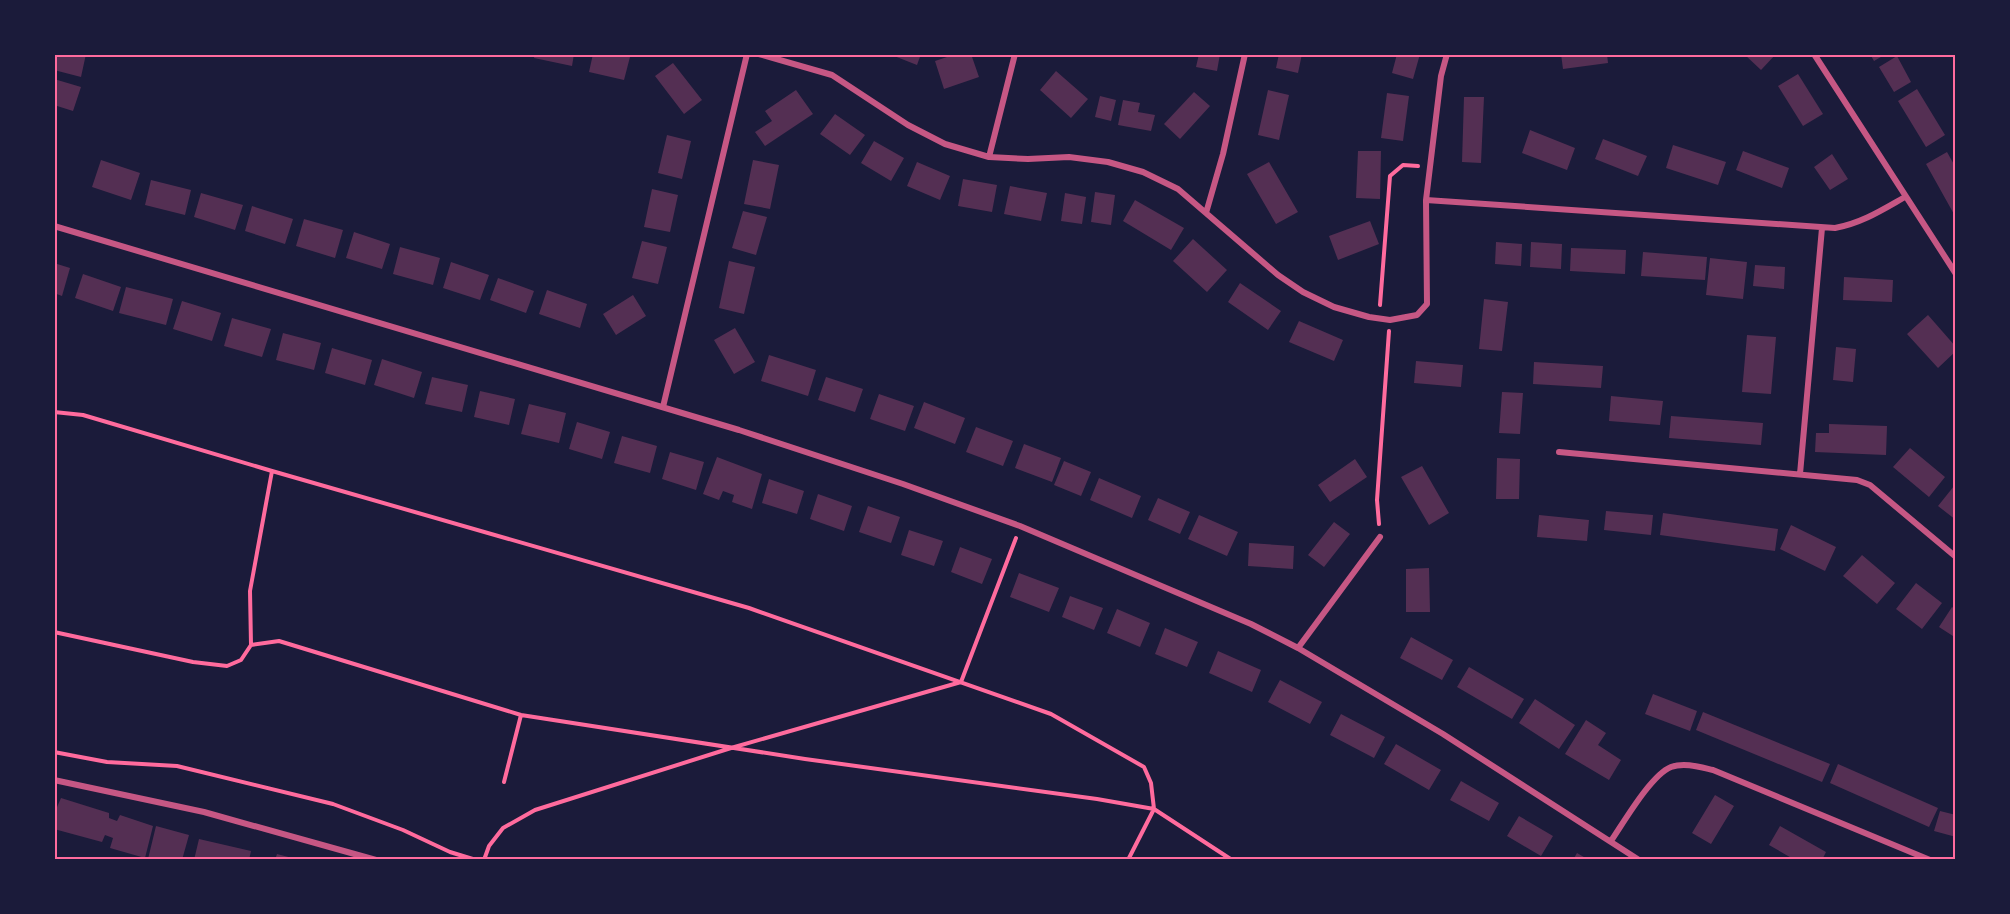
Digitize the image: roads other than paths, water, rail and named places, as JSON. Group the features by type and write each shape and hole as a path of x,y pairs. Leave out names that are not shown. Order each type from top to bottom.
{"street":[{"path":"663,407 747,54"},
{"path":"759,54 832,75 908,125 945,144 989,157 1069,158 1108,162 1143,172 1178,189 1278,275 1303,292 1334,307 1369,317 1390,320 1409,318 1422,311 1427,304 1426,200 1438,96 1447,54"},
{"path":"989,157 1015,54"},
{"path":"1206,213 1223,154 1245,54"},
{"path":"1815,54 1956,274"},
{"path":"1426,200 1836,228 1854,224 1905,196"},
{"path":"54,226 739,429 1020,526 1251,624 1298,648 1443,734 1639,860"},
{"path":"1800,474 1822,228"},
{"path":"1559,452 1857,480 1870,485 1956,557"},
{"path":"1298,648 1380,537"},
{"path":"1611,841 1658,775 1672,767 1690,765 1713,770 1930,860"},
{"path":"54,780 204,812 376,860"}]}
